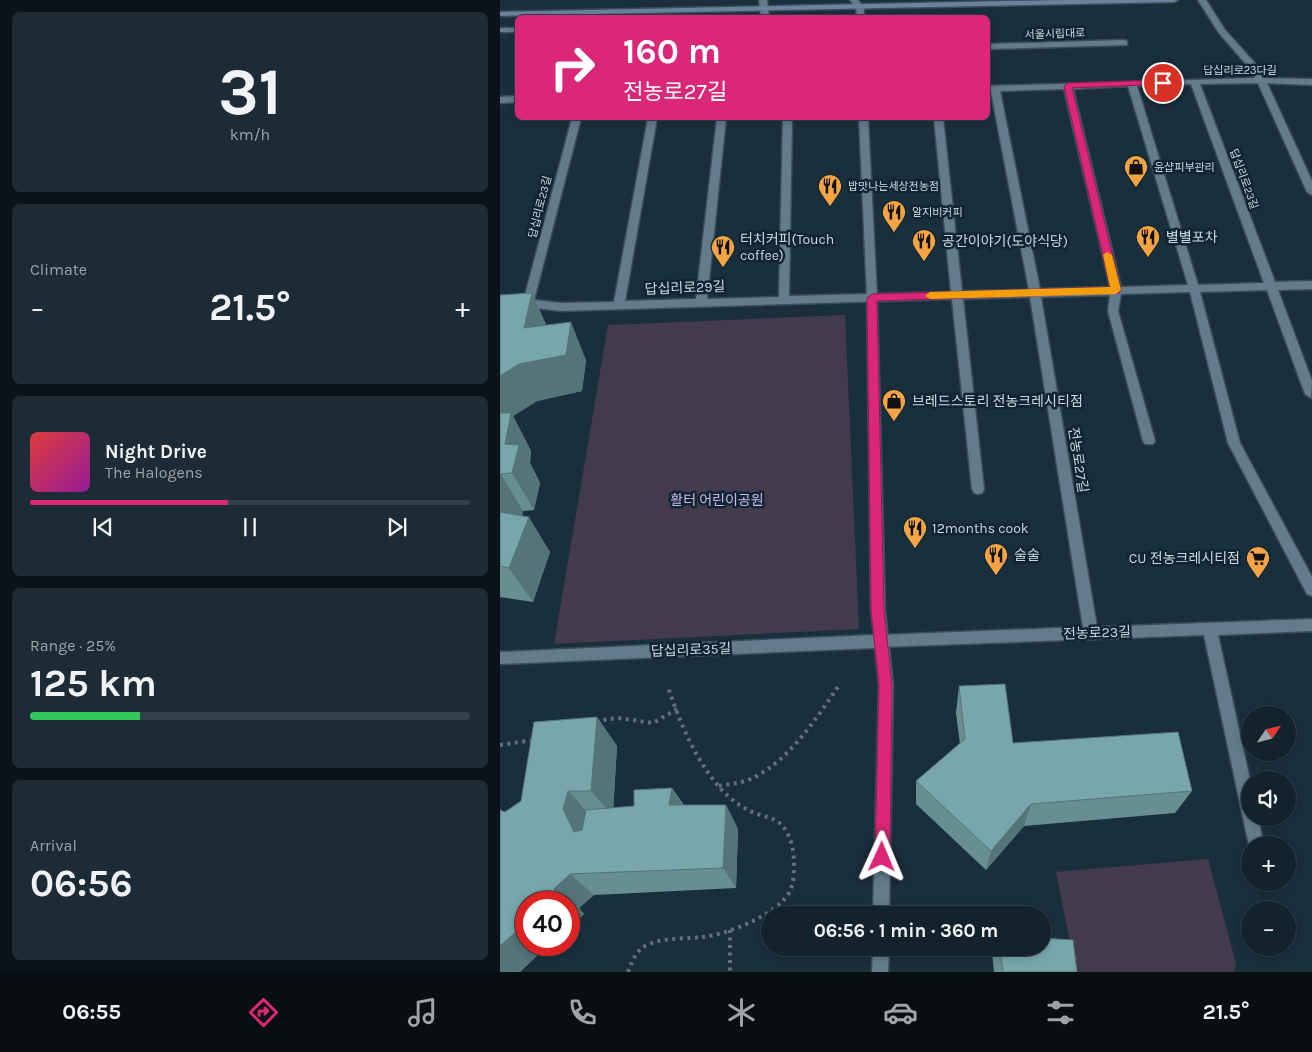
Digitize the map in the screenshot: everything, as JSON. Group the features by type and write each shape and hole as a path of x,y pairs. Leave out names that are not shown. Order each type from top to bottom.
{"main road":[{"path":"647,15 765,14 860,8 1174,0"},
{"path":"500,14 515,15"}],"street":[{"path":"763,0 765,14"},
{"path":"854,0 860,8 860,15"},
{"path":"1202,0 1222,31 1250,63 1261,81 1312,192"},
{"path":"500,30 515,30"},
{"name":"서울시립대로","path":"990,48 1124,43"},
{"name":"답십리로23다길","path":"991,89 1195,82 1312,82"},
{"name":"답십리로23길","path":"1195,82 1270,286"},
{"path":"1132,84 1194,288 1234,443 1312,590"},
{"path":"1068,86 1116,290 1113,311 1149,441"},
{"path":"991,89 1036,293"},
{"path":"500,100 515,99"},
{"name":"답십리로23길","path":"528,303 575,120"},
{"path":"619,305 652,120"},
{"path":"701,303 721,120"},
{"path":"784,300 787,120"},
{"path":"863,120 872,298 876,570 886,685 881,906"},
{"path":"938,120 978,489"},
{"path":"872,298 1312,285"},
{"path":"1270,286 1311,394"},
{"name":"전농로27길","path":"1036,293 1091,633"},
{"name":"답십리로29길","path":"500,303 528,303 561,307 872,298"},
{"name":"전농로23길","path":"881,641 1312,625"},
{"path":"1210,628 1241,774"},
{"name":"답십리로35길","path":"500,658 881,641"},
{"path":"880,972 881,956"}],"path":[{"path":"719,786 755,777 776,762 820,712 840,684"},
{"path":"628,972 631,962 642,948 659,942 711,936 730,930 748,922 781,902 792,891 795,866 791,839 777,821 754,813 729,798 719,786 686,734 668,687"},
{"path":"594,721 618,718 653,723 677,710"},
{"path":"500,744 538,739"},
{"path":"730,930 730,972"}],"green space":[{"name":"활터 어린이공원","path":"845,315 859,629 554,644 608,325"},
{"path":"1208,859 1236,964 1234,972 1076,972 1056,872"}],"building":[{"path":"532,293 524,328 571,322 566,355 519,364 500,376 500,295"},
{"path":"500,413 511,413 505,444 519,445 512,473 501,474 500,476"},
{"path":"500,512 529,517 509,568 500,566"},
{"path":"1005,684 1013,743 1178,732 1192,791 1031,804 991,851 916,781 965,739 959,686"},
{"path":"597,717 591,791 568,791 563,809 574,832 582,830 586,810 634,806 634,790 672,788 669,805 726,805 723,868 570,874 554,889 555,891 515,891 515,933 500,946 500,810 505,812 521,801 534,722"},
{"path":"1051,939 1073,940 1077,972 1003,972 1001,956 1051,956"}],"slow traffic":[{"path":"930,296 1116,290 1107,255"}],"place":[{"name":"윤샵피부관리","path":"1136,188"},
{"name":"밥맛나는세상전농점","path":"830,207"},
{"name":"알지비커피","path":"894,233"},
{"name":"별별포차","path":"1148,258"},
{"name":"공간이야기(도야식당)","path":"924,262"},
{"name":"터치커피(Touch coffee)","path":"723,268"},
{"name":"브레드스토리 전농크레시티점","path":"894,422"},
{"name":"12months cook","path":"915,549"},
{"name":"술술","path":"996,576"},
{"name":"CU 전농크레시티점","path":"1258,579"}],"route":[{"path":"882,857 886,685 878,610 873,451 872,298 1116,290 1068,86 1163,83"}]}
